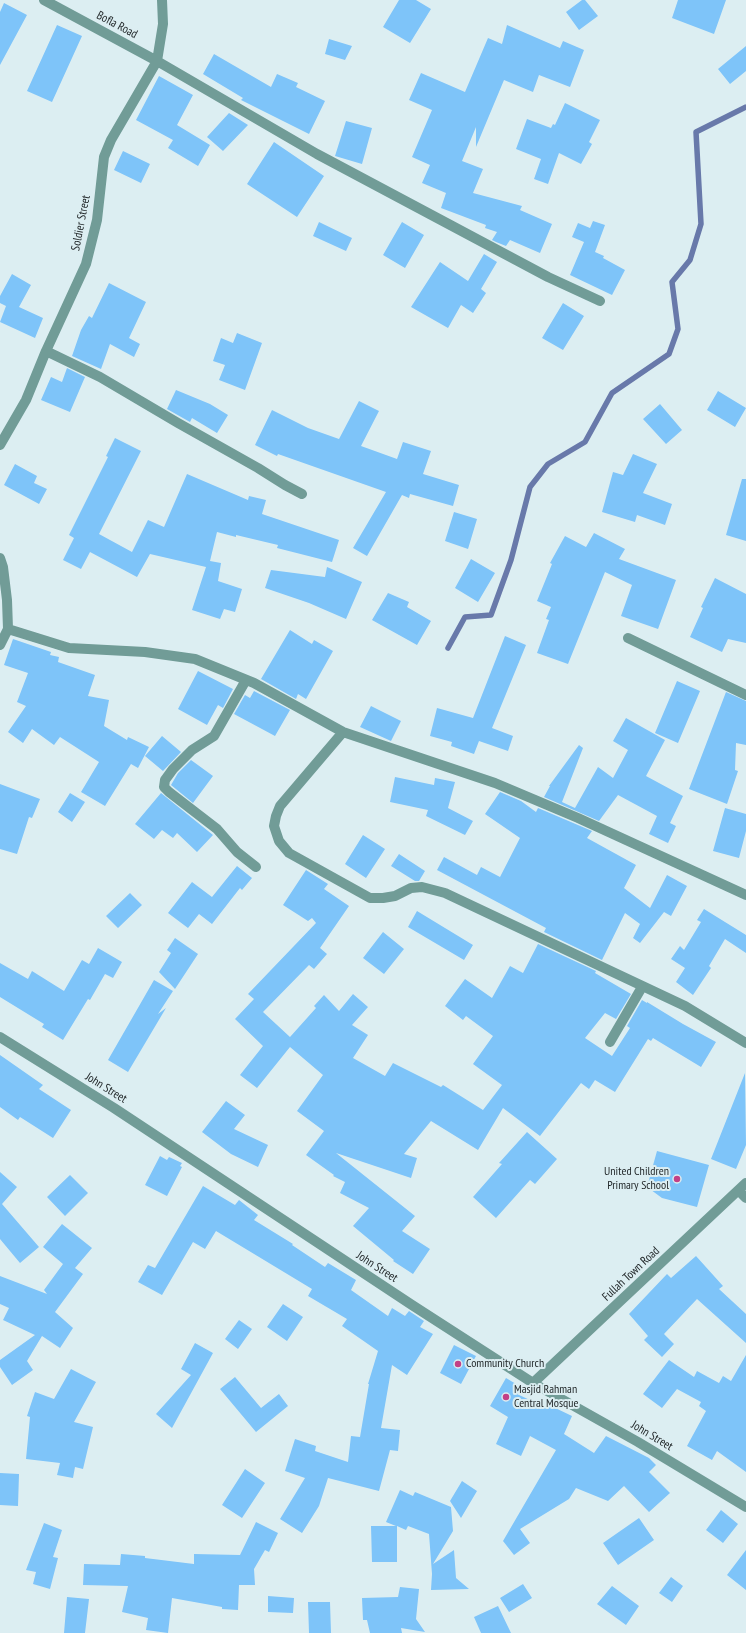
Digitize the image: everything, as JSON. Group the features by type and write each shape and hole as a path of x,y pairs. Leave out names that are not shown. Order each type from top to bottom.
{"street":[{"name":"Bofla Road","path":"44,0 157,61 317,154 548,277 600,301"},
{"name":"Soldier Street","path":"0,445 26,400 46,350 86,264 97,220 104,157 111,140 157,61 163,24 162,0"},
{"path":"46,350 100,377 302,494"},
{"path":"0,558 3,567 8,600 8,629 0,645"},
{"path":"8,629 69,648 145,652 195,659 246,680 343,732 495,783 578,818 746,895"},
{"path":"628,638 746,695"},
{"path":"246,680 214,736 192,750 173,769 166,780 164,787 218,829 237,852 256,867"},
{"path":"343,732 280,806 274,826 279,841 289,853 370,898 395,896 412,888 422,887 445,893 684,1006 746,1043"},
{"path":"610,1042 642,987"},
{"name":"John Street","path":"0,1037 114,1108 533,1383 638,1442 746,1508"},
{"name":"Fullah Town Road","path":"533,1383 742,1195 746,1183"}],"building":[{"path":"399,0 416,0 431,9 410,43 383,27"},
{"path":"582,0 585,0 598,16 579,30 566,12"},
{"path":"678,0 726,0 714,34 672,18"},
{"path":"4,3 27,15 0,65 0,12"},
{"path":"57,25 82,36 52,102 27,91"},
{"path":"507,25 560,48 563,41 584,50 570,87 539,75 533,92 504,80 476,147 476,127 462,161 483,169 473,193 522,206 520,210 552,224 540,253 510,240 506,246 496,242 492,240 497,232 485,228 486,225 441,208 446,193 422,183 430,165 412,157 432,110 409,100 421,73 465,92 488,38 502,44"},
{"path":"329,39 352,46 345,60 325,54"},
{"path":"746,46 746,71 730,84 718,69"},
{"path":"214,54 271,87 277,74 298,83 296,87 325,101 309,134 241,100 243,98 203,74"},
{"path":"159,76 193,95 177,125 210,145 198,166 168,148 173,140 136,120"},
{"path":"565,103 600,120 589,142 592,144 581,164 559,153 548,184 534,179 541,159 516,149 527,119 551,128 553,124 555,125"},
{"path":"229,113 248,125 223,151 207,137"},
{"path":"346,121 372,128 362,164 335,156"},
{"path":"274,142 324,176 297,217 247,184"},
{"path":"123,151 150,164 141,183 114,170"},
{"path":"593,221 605,225 595,252 604,256 603,258 625,270 612,295 570,275 584,242 572,237 578,223 590,228"},
{"path":"319,222 352,238 346,251 313,236"},
{"path":"402,222 424,235 405,268 383,255"},
{"path":"484,254 497,262 481,289 486,293 473,313 461,305 448,328 411,307 440,262 468,281"},
{"path":"12,274 31,285 19,307 43,318 35,338 0,322 6,306 0,303 0,296"},
{"path":"109,283 146,302 129,338 140,344 134,357 110,344 101,369 72,356 81,330 89,316 92,318"},
{"path":"563,303 584,316 563,350 542,338"},
{"path":"237,333 262,343 245,390 219,380 225,365 213,361 221,338 233,343"},
{"path":"67,368 85,377 70,412 41,400 51,377 62,382"},
{"path":"176,390 210,404 228,415 217,433 192,418 190,422 167,409"},
{"path":"718,391 746,408 735,427 707,410"},
{"path":"359,401 379,411 361,446 397,459 403,442 431,451 423,474 459,485 453,506 410,494 409,498 402,495 367,556 353,548 386,492 278,454 277,456 255,445 272,410 308,428 339,439"},
{"path":"660,404 682,430 666,444 643,419"},
{"path":"115,438 141,451 99,534 132,552 148,520 164,527 187,474 248,500 249,496 266,500 262,514 339,540 332,562 277,548 278,545 217,532 210,561 221,563 218,581 242,589 235,612 224,609 220,619 192,610 206,567 150,554 137,577 90,552 81,569 63,560 74,538 69,535 108,457 106,456"},
{"path":"633,454 657,464 643,493 672,504 665,525 637,515 635,522 602,512 613,472 623,475"},
{"path":"15,464 37,476 34,483 47,489 39,504 4,485"},
{"path":"742,479 746,479 746,541 726,535"},
{"path":"454,512 477,519 468,549 445,541"},
{"path":"594,533 625,549 619,559 676,580 658,629 621,616 632,585 605,572 568,664 537,653 549,620 546,619 551,607 537,601 552,564 550,563 565,536 586,547"},
{"path":"471,559 495,573 478,602 455,588"},
{"path":"327,567 362,582 346,619 309,603 265,588 271,570 325,577"},
{"path":"715,578 746,594 746,643 728,639 722,652 690,637 703,608 701,607"},
{"path":"388,593 409,602 407,607 431,621 417,645 372,620"},
{"path":"290,630 312,644 314,640 333,651 306,699 298,694 296,699 261,679"},
{"path":"505,636 526,645 492,728 513,736 508,751 479,741 474,754 451,746 452,742 430,736 437,708 473,718"},
{"path":"13,639 51,652 50,655 59,657 58,662 95,675 88,696 109,700 104,726 127,740 128,737 149,747 138,768 131,764 105,806 81,792 99,762 60,737 54,745 32,729 23,743 8,732 26,706 17,702 28,673 4,665"},
{"path":"198,671 233,689 223,708 218,705 207,725 178,709"},
{"path":"677,681 700,691 678,743 655,733"},
{"path":"254,691 290,710 275,736 234,714 245,695 250,698"},
{"path":"726,692 746,701 746,745 736,743 735,770 738,771 727,804 689,789"},
{"path":"371,706 401,721 391,741 360,727"},
{"path":"626,718 665,740 646,776 683,796 670,823 676,826 668,843 649,834 657,816 618,795 599,821 544,797 549,786 579,745 583,748 562,802 575,808 598,767 613,778 628,750 613,741"},
{"path":"162,736 181,752 163,771 145,756"},
{"path":"191,760 213,776 193,803 171,785 178,773"},
{"path":"395,777 434,785 435,778 455,782 448,808 473,821 465,835 426,816 428,810 390,802"},
{"path":"0,784 40,799 32,818 29,817 17,854 0,849"},
{"path":"500,792 521,801 536,812 538,808 592,831 587,838 636,865 624,888 650,908 667,875 687,886 671,916 664,912 640,943 633,938 640,924 625,913 602,960 544,932 546,928 437,870 444,857 477,875 481,867 500,877 520,838 485,814"},
{"path":"70,793 85,802 72,822 58,812"},
{"path":"161,793 213,835 197,852 177,833 173,838 162,830 154,839 135,824"},
{"path":"725,808 746,814 746,831 739,858 713,851"},
{"path":"363,835 385,849 366,878 345,864"},
{"path":"399,854 425,871 419,881 415,881 391,866"},
{"path":"237,866 252,878 242,890 240,888 212,924 199,914 188,928 168,913 192,882 212,897"},
{"path":"306,870 328,884 324,889 349,906 320,948 327,954 314,969 309,965 263,1012 290,1037 316,1008 314,1006 324,995 339,1011 353,994 368,1007 352,1025 368,1035 353,1058 385,1076 393,1063 441,1087 443,1085 483,1110 502,1085 473,1064 493,1036 466,1016 463,1020 445,1006 465,979 492,998 510,966 523,973 538,944 596,971 595,973 631,994 616,1019 605,1013 585,1038 612,1056 630,1028 627,1026 642,1000 716,1042 701,1067 653,1038 651,1041 648,1039 615,1092 595,1080 589,1089 581,1083 540,1136 503,1108 478,1150 431,1121 404,1154 417,1158 411,1178 336,1153 415,1216 402,1231 430,1249 413,1274 393,1261 394,1260 353,1226 369,1208 340,1193 345,1182 333,1176 334,1175 306,1155 324,1131 297,1111 323,1075 290,1047 257,1088 240,1075 263,1046 235,1019 254,999 248,994 316,923 312,918 308,921 283,905"},
{"path":"130,893 142,905 118,928 106,916"},
{"path":"704,909 746,935 746,953 725,939 709,966 711,968 693,995 676,982 685,968 671,959 680,946 684,950 701,922 697,920"},
{"path":"417,911 473,945 464,960 408,927"},
{"path":"383,932 404,949 384,974 363,958"},
{"path":"175,938 198,954 175,989 159,972 171,953 167,950"},
{"path":"98,948 122,962 113,978 105,974 90,1000 88,999 63,1040 42,1027 44,1024 0,997 0,963 28,979 32,971 64,991 82,960 89,964"},
{"path":"154,980 173,991 158,1014 166,1008 128,1072 108,1060"},
{"path":"0,1055 43,1085 39,1089 71,1110 53,1138 20,1117 18,1120 0,1107"},
{"path":"745,1073 746,1145 736,1169 711,1159"},
{"path":"226,1101 245,1115 234,1129 268,1145 258,1167 231,1154 202,1132"},
{"path":"527,1132 557,1159 535,1184 530,1180 496,1218 473,1197 502,1164 499,1163"},
{"name":"United Children Primary School","path":"657,1151 709,1165 697,1207 662,1198 647,1187"},
{"path":"160,1156 167,1160 169,1157 182,1163 180,1166 182,1167 167,1196 145,1185"},
{"path":"0,1172 17,1187 2,1204 39,1247 20,1263 0,1239"},
{"path":"70,1175 88,1193 65,1216 47,1197"},
{"path":"203,1186 235,1205 239,1200 258,1215 254,1220 293,1244 292,1245 325,1267 328,1263 356,1280 351,1290 388,1316 392,1308 405,1316 409,1311 424,1321 420,1327 433,1334 407,1375 392,1365 381,1428 400,1430 398,1451 390,1450 379,1491 328,1478 319,1506 302,1533 280,1519 305,1478 285,1471 295,1439 316,1446 315,1451 348,1462 351,1436 360,1437 368,1384 378,1351 342,1326 347,1319 308,1296 312,1289 216,1231 205,1249 193,1242 162,1295 138,1282 148,1265 155,1268"},
{"path":"62,1224 92,1248 75,1268 83,1274 55,1312 73,1328 60,1348 42,1336 27,1361 33,1370 12,1385 0,1367 0,1360 35,1335 3,1320 9,1308 0,1304 0,1276 47,1294 44,1290 63,1264 43,1247"},
{"path":"696,1256 723,1286 719,1289 746,1314 746,1343 697,1299 664,1334 674,1344 662,1357 644,1340 648,1336 629,1314 667,1274 671,1278"},
{"path":"283,1304 303,1317 287,1341 267,1327"},
{"path":"239,1320 252,1329 238,1349 225,1339"},
{"path":"195,1343 213,1353 172,1428 156,1414 191,1375 181,1369"},
{"name":"Community Church","path":"454,1345 476,1356 461,1384 440,1373"},
{"path":"746,1355 746,1472 717,1451 712,1460 687,1446 706,1411 699,1406 701,1402 677,1389 662,1408 643,1394 669,1360 694,1377 697,1371 719,1383 723,1376 731,1381"},
{"path":"71,1369 96,1382 74,1422 93,1427 83,1469 75,1467 73,1478 57,1475 60,1463 26,1459 30,1417 27,1416 35,1392 54,1399"},
{"path":"235,1377 261,1408 279,1394 288,1406 256,1432 220,1389"},
{"path":"506,1378 521,1387 517,1394 547,1408 549,1405 572,1416 564,1434 594,1453 606,1436 649,1458 656,1465 649,1472 670,1493 649,1512 624,1486 608,1501 576,1488 569,1499 520,1529 530,1543 514,1555 503,1541 556,1450 530,1436 521,1456 496,1444 508,1417 490,1406"},
{"path":"245,1469 265,1483 242,1518 222,1505"},
{"path":"0,1473 19,1474 18,1506 0,1505"},
{"path":"462,1481 477,1491 461,1518 450,1501"},
{"path":"400,1490 413,1496 415,1492 451,1507 453,1531 433,1564 454,1550 456,1578 469,1589 431,1590 432,1574 429,1534 408,1526 406,1530 397,1526 397,1562 372,1562 371,1526 396,1526 386,1522"},
{"path":"721,1510 738,1524 723,1543 706,1530"},
{"path":"639,1518 654,1540 618,1565 603,1543"},
{"path":"256,1522 278,1533 269,1552 265,1550 254,1569 255,1585 239,1585 238,1610 222,1609 222,1607 172,1598 168,1633 146,1630 148,1618 122,1612 128,1586 83,1585 84,1564 120,1565 121,1554 145,1556 145,1558 194,1564 194,1554 240,1555"},
{"path":"44,1523 62,1530 53,1557 58,1558 50,1589 33,1584 36,1572 26,1570"},
{"path":"746,1550 746,1590 727,1575"},
{"path":"671,1577 683,1586 672,1602 659,1593"},
{"path":"523,1584 532,1598 509,1612 500,1598"},
{"path":"612,1586 639,1606 626,1625 597,1604"},
{"path":"400,1587 419,1589 416,1619 425,1632 401,1628 402,1633 370,1633 367,1620 363,1620 362,1598 398,1597"},
{"path":"268,1596 294,1598 293,1613 268,1612"},
{"path":"67,1597 89,1599 85,1633 64,1633"},
{"path":"308,1602 330,1602 331,1633 309,1633"},
{"path":"498,1606 511,1633 481,1633 474,1617"}],"waterway":[{"path":"448,648 465,617 491,615 511,560 530,487 548,464 585,442 612,393 669,354 678,329 672,282 690,260 701,224 696,132 746,107"}],"place":[{"name":"United Children Primary School","path":"677,1179"},
{"name":"Community Church","path":"458,1364"},
{"name":"Masjid Rahman Central Mosque","path":"506,1397"}]}
